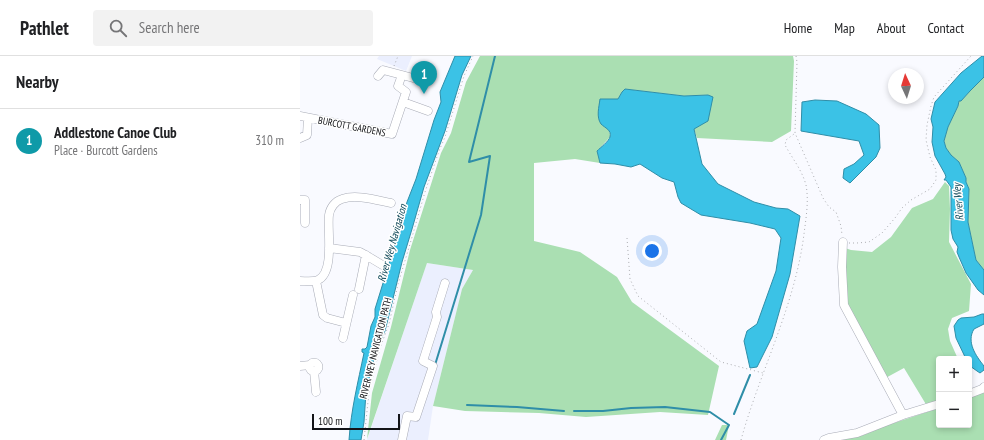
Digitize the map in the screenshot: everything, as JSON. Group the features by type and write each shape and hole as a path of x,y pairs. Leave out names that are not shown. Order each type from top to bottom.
{"street":[{"path":"378,76 383,70 413,78"},
{"path":"402,75 398,86 406,92 404,101 428,111"},
{"name":"BURCOTT GARDENS","path":"304,117 392,134 404,101"},
{"path":"300,138 307,135 304,117"},
{"path":"378,201 380,192"},
{"path":"300,281 316,281 326,273 329,248 329,215 335,203 343,198 353,197 391,203"},
{"path":"300,200 305,200 305,223"},
{"path":"843,242 842,268 844,305 903,415"},
{"path":"329,248 355,251 366,255 384,266"},
{"path":"343,338 366,255"},
{"path":"316,281 323,315 327,318 346,323"},
{"path":"402,440 407,416 416,417 433,366 423,361 437,317 436,312 445,283"},
{"path":"300,366 312,368 316,392"},
{"path":"972,393 984,387"},
{"path":"824,440 857,434 903,415 936,405"}],"path":[{"path":"392,72 398,56"},
{"name":"RIVER WEY NAVIGATION PATH","path":"364,440 369,392 380,348 389,324 398,284 424,192 445,137 462,82 473,56"},
{"path":"796,56 795,133 823,198 829,207 836,212 841,226 843,242 857,243 869,242 882,233 906,204 930,189 936,180 936,170 930,157 926,140 927,124 931,106 934,97 971,56"},
{"path":"741,440 763,373 791,297 802,252 807,204 806,185 798,165 785,145 786,140 795,133"},
{"path":"627,238 630,280 638,296 721,362 763,373"}],"shaded area":[{"path":"379,56 412,56 406,71 377,59"},
{"path":"427,263 473,270 462,289 433,406 428,440 367,440"}],"green space":[{"path":"480,56 793,56 791,131 772,142 697,138 694,129 708,95 684,96 625,89 618,99 600,99 610,137 597,151 600,163 575,159 534,163 534,241 580,252 617,277 632,302 719,366 708,415 660,412 586,417 539,413 465,411 433,406 462,289 473,270 427,263 367,439 372,393 391,327 410,250 441,153 451,133 466,82"},
{"path":"984,77 984,270 976,260 968,222 969,189 966,178 959,162 946,148 944,140 959,101 961,101"},
{"path":"945,182 949,186 949,242 971,284 969,311 952,318 948,329 950,341 957,356 936,356 936,403 927,406 904,368 880,381 842,307 839,246 851,250 872,252 891,237 912,208 933,199"},
{"path":"984,392 984,440 837,440 861,436 885,426 936,409 936,428 972,428 972,397"},
{"path":"722,425 729,425 726,440 715,440"}],"water":[{"name":"River Wey Navigation","path":"455,56 471,56 462,75 445,131 424,187 402,262 385,331 376,350 366,392 361,440 349,440 353,407 364,353 362,352 362,349 367,347 371,326 375,317 375,309 407,202 441,102 440,92"},
{"name":"River Wey","path":"984,56 984,77 961,101 959,101 944,141 946,148 951,155 959,162 969,189 968,222 976,260 984,270 984,295 978,290 966,273 957,252 958,247 953,239 951,230 951,187 946,180 944,180 946,177 945,174 935,156 932,142 933,127 931,119 935,102 961,73"},
{"path":"625,89 684,96 708,95 713,97 708,121 694,129 702,164 718,184 754,202 776,208 788,209 800,216 790,274 772,337 757,367 750,368 744,341 747,331 757,324 776,271 781,238 775,229 750,223 701,215 681,203 674,182 662,178 640,164 631,167 600,163 597,151 608,140 610,133 599,121 598,112 600,99 618,99"},
{"path":"815,100 837,101 866,114 879,125 880,148 876,157 850,183 843,178 844,169 854,164 864,155 859,141 801,131 802,102"},
{"path":"984,314 984,324 974,329 971,339 973,349 984,366 984,370 980,373 972,367 972,356 965,356 956,338 954,326 961,318 974,317"}],"waterway":[{"path":"435,365 481,215 490,156 469,162 495,56"},
{"path":"734,414 750,375"},
{"path":"467,405 564,411"},
{"path":"574,411 603,411 665,407 710,412 729,425 721,440"}],"place":[{"name":"Addlestone Canoe Club","path":"424,94"}]}
